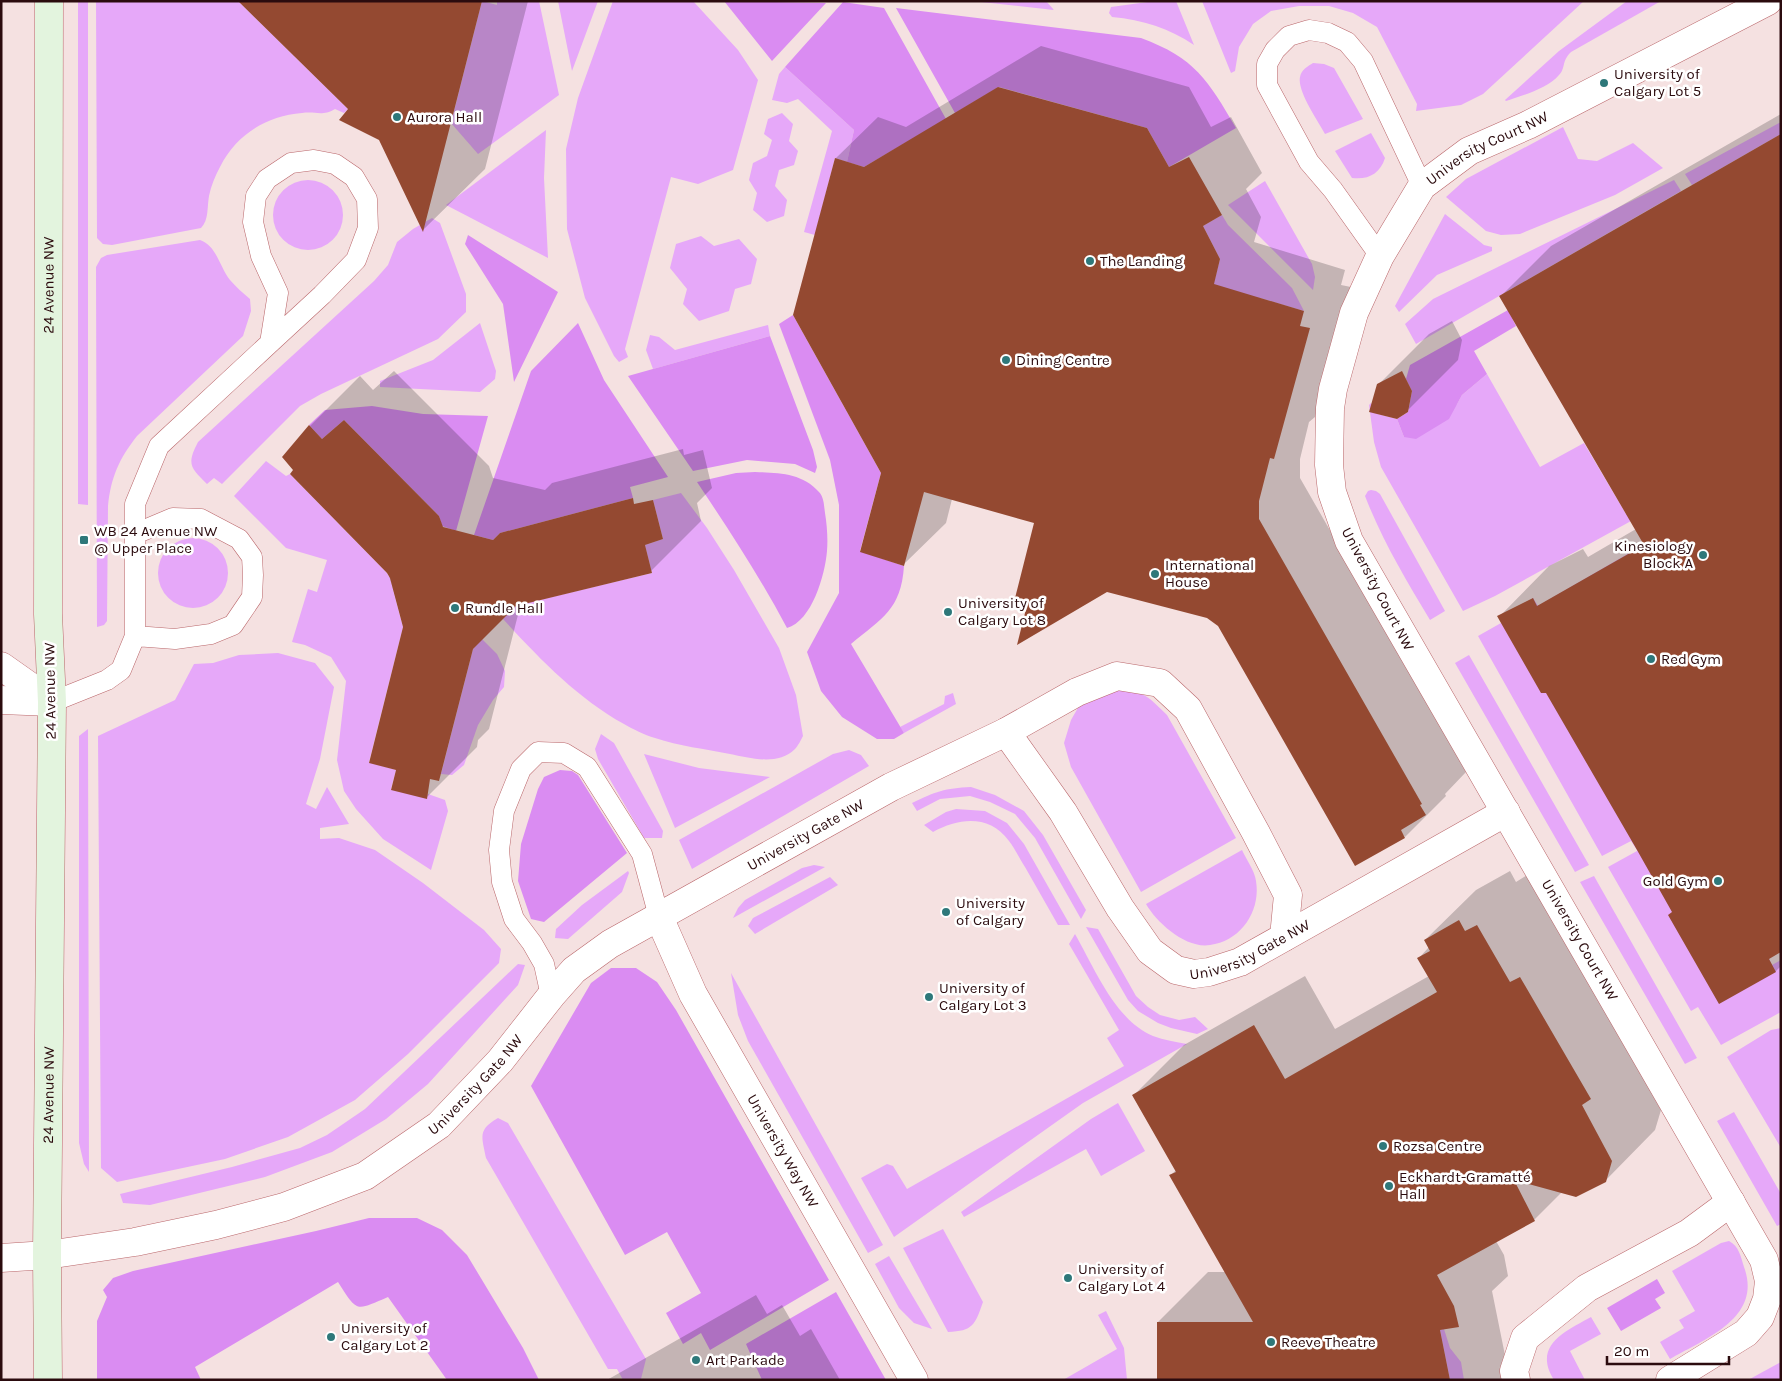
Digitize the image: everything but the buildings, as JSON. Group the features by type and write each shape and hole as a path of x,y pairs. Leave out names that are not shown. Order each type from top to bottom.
{"street":[{"name":"24 Avenue NW","path":"48,1380 47,1255 52,702 48,614 49,1"},
{"name":"University Court NW","path":"1670,1380 1746,1333 1760,1317 1767,1299 1769,1281 1764,1260 1349,541 1332,492 1328,465 1330,408 1333,389 1354,313 1380,256 1422,186 1470,151 1528,125 1768,1"},
{"path":"1,666 52,702"},
{"path":"1006,732 1077,692 1117,676 1160,683 1188,709 1288,895 1284,938"},
{"path":"1,700 52,702"},
{"name":"University Gate NW","path":"1,1258 47,1255 135,1242 216,1225 284,1207 365,1176 439,1125 500,1061 574,970 610,944 891,786 1006,732 1063,812 1120,908 1150,951 1176,970 1194,974 1209,972 1240,962 1506,812"},
{"name":"University Way NW","path":"659,917 693,994 914,1380"},
{"path":"1516,1380 1514,1371 1525,1338 1586,1288 1689,1232 1731,1202"}],"lane":[{"path":"1380,256 1333,190 1310,162 1267,85 1267,64 1276,50 1289,36 1310,30 1328,33 1347,42 1363,61 1422,186"},
{"path":"52,702 107,680 121,670 134,636 135,504 159,446 322,295 356,260 368,228 367,200 354,177 335,164 314,160 291,163 267,179 256,196 253,222 261,256 278,292 270,343"},
{"path":"134,636 175,640 211,634 233,625 252,597 253,575 252,557 239,539 201,519 173,518 135,534"},
{"path":"551,996 544,964 532,943 514,919 502,882 499,850 504,811 520,769 538,752 564,753 587,767 642,854 659,917"}],"shaded area":[{"path":"78,1 88,1 88,505 78,504"},
{"path":"96,1 238,1 348,109 344,113 335,109 322,113 307,113 276,118 264,123 243,137 235,145 216,174 210,192 207,217 201,228 112,245 103,244 97,238"},
{"path":"482,1 497,5 497,1 539,1 559,95 478,154 451,123"},
{"path":"558,1 598,1 572,71"},
{"path":"613,1 693,1 738,50 758,80 733,170 698,184 671,177 625,349 628,357 619,362 614,356 585,298 567,229 566,149 578,98"},
{"path":"724,1 826,3 772,61"},
{"path":"972,1 1046,1 1054,10"},
{"path":"1155,1 1176,1 1194,45 1165,29 1134,20 1112,17 1109,13 1111,7"},
{"path":"1202,1 1584,1 1483,94 1461,105 1416,111 1417,104 1377,27 1353,13 1329,6 1299,6 1271,11 1253,24 1239,47 1235,71 1231,73"},
{"path":"1627,1 1661,1 1571,52 1561,72 1548,84 1527,94 1505,100 1559,51"},
{"path":"843,2 884,8 946,119 864,167 847,162 854,130 785,67"},
{"path":"896,8 1141,38 1175,54 1198,72 1217,96 1236,128 1169,167 1147,128 999,87 955,113"},
{"path":"1313,63 1324,64 1334,68 1363,119 1325,134 1305,98 1300,83 1302,72"},
{"path":"785,67 854,130 847,162 835,158 815,235 804,232 832,131 798,99 787,103 772,100 779,74"},
{"path":"782,113 793,124 789,141 798,151 794,165 779,170 775,186 787,200 784,216 767,222 753,210 757,193 749,180 753,163 767,156 772,140 764,134 768,119"},
{"path":"1781,122 1781,134 1692,185 1685,174"},
{"path":"1563,127 1578,159 1597,161 1633,143 1663,168 1615,195 1520,234 1501,235 1486,231 1446,197 1466,179"},
{"path":"546,130 544,178 548,258 446,205"},
{"path":"1371,133 1385,158 1383,164 1373,175 1363,178 1352,178 1335,151"},
{"path":"308,180 321,183 333,190 340,202 343,215 340,228 333,240 321,247 308,250 295,247 283,240 276,228 273,215 276,202 283,190 295,183"},
{"path":"1674,180 1681,191 1416,344 1405,324 1433,299"},
{"path":"1265,181 1312,264 1315,277 1313,290 1228,205"},
{"path":"1445,214 1484,245 1492,247 1492,251 1437,275 1399,312 1395,306"},
{"path":"1222,215 1228,225 1292,288 1304,311 1260,298 1209,302 1220,259 1203,226"},
{"path":"432,218 440,223 466,294 466,312 438,339 321,394 300,406 222,484 214,478 207,484 192,466 192,456 198,442 374,281 388,265 397,242 413,229"},
{"path":"468,235 558,292 514,382 503,304 465,244"},
{"path":"701,236 714,246 739,239 757,259 751,284 735,289 729,311 699,321 683,304 687,289 670,268 676,244"},
{"path":"200,240 210,247 226,275 250,299 251,311 243,336 137,436 117,469 111,486 108,506 107,621 104,625 97,627 96,267 101,258 107,255"},
{"path":"1508,310 1516,326 1474,351 1487,374 1462,395 1449,419 1416,439 1404,437 1397,419 1408,412 1412,391 1406,379 1410,365"},
{"path":"793,315 881,473 860,551 904,566 899,593 888,612 851,644 904,733 894,739 877,739 842,717 821,691 807,652 839,593 839,505 830,460 779,324"},
{"path":"480,323 496,371 495,379 480,392 380,387 380,381 433,360"},
{"path":"578,323 604,380 668,477 630,487 633,498 500,533 493,540 474,535 531,371"},
{"path":"768,325 770,336 653,369 646,350 650,335 659,337 675,350"},
{"path":"770,336 813,450 817,467 815,473 795,464 747,460 693,471 628,376"},
{"path":"1487,374 1540,467 1584,443 1626,514 1651,510 1495,596 1463,611 1381,467 1374,442 1369,405 1371,403 1378,414 1397,419 1404,437 1457,404 1462,395"},
{"path":"372,406 423,414 488,416 456,531 442,526 439,516 344,420 322,439 309,425 325,410"},
{"path":"266,461 286,476 290,474 390,578 403,627 369,762 396,770 391,789 427,798 428,794 445,800 448,811 431,870 383,839 356,809 344,791 337,760 346,681 331,657 305,645 292,642 308,589 317,592 327,560 286,548 234,496"},
{"path":"755,472 790,475 805,481 821,494 824,502 827,546 826,561 820,584 816,596 804,616 796,624 787,628 755,572 697,482 736,473"},
{"path":"1371,490 1380,494 1445,611 1430,620 1395,560 1379,528 1365,496"},
{"path":"681,493 707,528 734,570 779,648 796,695 803,736 795,749 780,758 755,759 692,747 664,741 635,730 606,713 574,689 544,662 503,619 514,606 652,573 645,545 663,539 653,500"},
{"path":"1712,505 1769,959 1772,965 1781,960 1781,1012 1721,1045 1698,1007 1691,1011 1608,867 1637,850 1631,841 1602,856 1478,636 1501,623 1533,598 1538,606"},
{"path":"193,538 206,541 218,548 225,560 228,573 225,586 218,598 206,605 193,608 180,605 168,598 161,586 158,573 161,560 168,548 180,541"},
{"path":"482,639 497,654 505,671 504,687 493,700 478,725 464,765 452,775 441,774 473,649"},
{"path":"278,653 315,663 334,687 320,759 306,804 316,809 327,787 349,824 320,828 320,839 339,838 375,850 423,883 484,930 501,949 499,963 408,1054 355,1100 288,1137 225,1159 117,1182 101,1168 98,736 175,700 194,664 213,663 239,655"},
{"path":"1469,655 1589,865 1575,872 1455,663"},
{"path":"1111,689 1143,694 1167,715 1236,838 1141,892 1071,767 1064,743 1071,720 1079,706"},
{"path":"953,693 956,704 904,733 900,727 944,704 945,696"},
{"path":"88,729 89,1172 84,1164 79,1143 79,736"},
{"path":"601,734 614,743 663,831 662,838 644,838 598,759 595,749"},
{"path":"849,750 861,755 869,766 692,869 679,840 833,754"},
{"path":"644,754 699,768 770,777 675,828"},
{"path":"560,770 572,771 578,775 627,853 544,922 531,919 518,881 521,844 538,789 544,777"},
{"path":"971,787 995,795 1024,811 1043,835 1086,910 1081,919 1035,838 1015,814 990,802 970,796 940,799 917,811 912,803 940,791"},
{"path":"956,809 985,811 1007,823 1024,844 1070,925 1058,925 1011,844 1001,832 992,826 973,821 953,824 933,832 924,825 946,812"},
{"path":"1242,850 1254,873 1257,892 1252,913 1246,923 1231,938 1210,945 1191,943 1173,933 1157,919 1146,904"},
{"path":"814,865 825,867 733,918 745,900 802,868"},
{"path":"628,871 629,873 622,892 568,939 555,938 556,929 582,905"},
{"path":"1594,876 1697,1058 1685,1064 1580,882"},
{"path":"830,877 838,885 755,934 748,926 753,918"},
{"path":"1086,927 1098,929 1136,996 1148,1007 1160,1015 1179,1020 1195,1017 1208,1029 1197,1034 1171,1028 1158,1023 1138,1011 1128,1000"},
{"path":"1075,934 1107,992 1128,1018 1153,1036 1187,1044 1083,1103 894,1237 861,1178 887,1164 893,1166 907,1189 1124,1066 1107,1038 1119,1030 1069,944"},
{"path":"518,964 525,965 518,985 428,1084 386,1119 332,1152 265,1177 150,1205 123,1203 120,1194 232,1167 300,1148 327,1135 365,1109"},
{"path":"611,968 636,968 657,982 676,1010 829,1280 710,1350 701,1333 683,1344 666,1313 701,1293 667,1232 625,1255 531,1086 591,983"},
{"path":"731,973 883,1245 868,1253 748,1041 738,1015"},
{"path":"1781,1028 1781,1148 1727,1057 1771,1030"},
{"path":"1118,1103 1145,1151 1101,1176 1086,1149 964,1217 961,1212 1091,1119"},
{"path":"1734,1112 1781,1194 1781,1224 1777,1226 1717,1121"},
{"path":"498,1118 508,1123 646,1359 641,1379 623,1380 617,1369 608,1369 486,1158 483,1145 484,1130 491,1122"},
{"path":"369,1218 417,1218 442,1230 467,1255 523,1348 539,1380 447,1380 388,1297 363,1307 358,1306 354,1304 338,1282 195,1367 201,1380 97,1380 97,1321 107,1297 103,1290 113,1278 133,1271"},
{"path":"943,1229 983,1302 978,1316 972,1325 963,1330 948,1332 903,1248"},
{"path":"1729,1241 1737,1249 1744,1267 1748,1285 1745,1300 1738,1313 1727,1325 1670,1359 1660,1342 1684,1328 1679,1320 1695,1311 1672,1271 1721,1243"},
{"path":"889,1256 932,1329 914,1323 899,1308 875,1264"},
{"path":"1657,1279 1665,1293 1655,1299 1661,1308 1621,1331 1607,1308"},
{"path":"836,1292 886,1380 762,1380 746,1344"},
{"path":"1106,1311 1124,1348 1127,1380 1063,1380 1117,1349 1098,1315"},
{"path":"1591,1317 1601,1334 1570,1351 1585,1380 1554,1380 1548,1368 1547,1357 1549,1348 1563,1334"},
{"path":"1444,1329 1450,1348 1461,1362 1464,1380 1450,1380 1440,1330"},
{"path":"1781,1362 1781,1380 1748,1380"}],"place":[{"name":"University of Calgary Lot 5","path":"1604,83"},
{"name":"Aurora Hall","path":"397,117"},
{"name":"The Landing","path":"1090,261"},
{"name":"Dining Centre","path":"1006,360"},
{"name":"WB 24 Avenue NW @ Upper Place","path":"84,540"},
{"name":"Kinesiology Block A","path":"1703,555"},
{"name":"International House","path":"1155,574"},
{"name":"Rundle Hall","path":"455,608"},
{"name":"University of Calgary Lot 8","path":"948,612"},
{"name":"Red Gym","path":"1651,659"},
{"name":"Gold Gym","path":"1718,881"},
{"name":"University of Calgary","path":"946,912"},
{"name":"University of Calgary Lot 3","path":"929,997"},
{"name":"Rozsa Centre","path":"1383,1146"},
{"name":"Eckhardt-Gramatté Hall","path":"1389,1186"},
{"name":"University of Calgary Lot 4","path":"1068,1278"},
{"name":"University of Calgary Lot 2","path":"331,1337"},
{"name":"Reeve Theatre","path":"1271,1342"},
{"name":"Art Parkade","path":"696,1360"}]}
